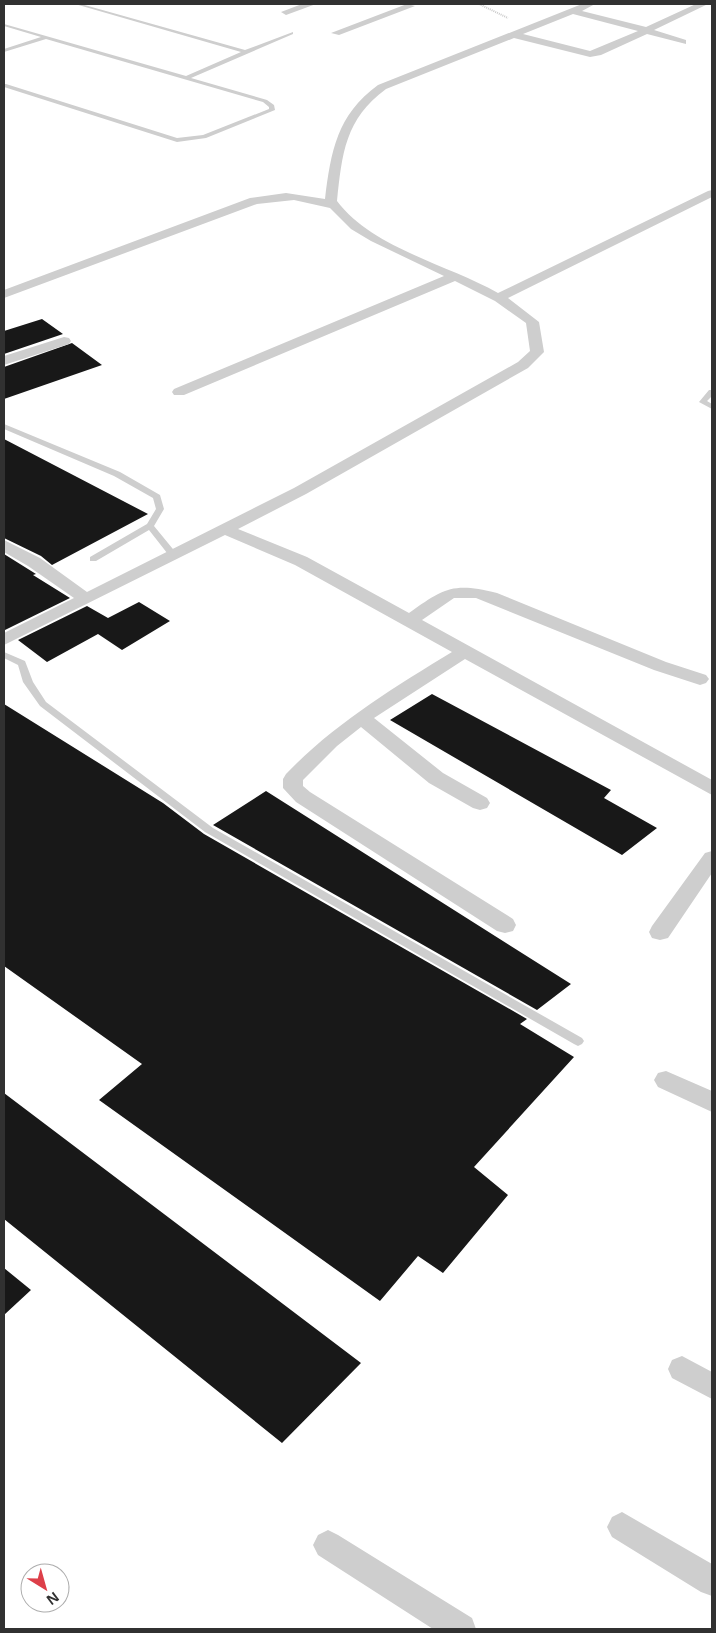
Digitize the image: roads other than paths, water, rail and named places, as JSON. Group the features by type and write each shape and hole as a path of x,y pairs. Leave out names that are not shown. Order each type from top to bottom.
{"street":[{"path":"286,12 311,4"},
{"path":"4,640 174,556 317,481 523,365 537,352 532,322 497,298 362,231 344,218 331,201 338,148 352,114 361,103 382,87 590,4"},
{"path":"514,35 590,54 703,4"},
{"path":"336,33 408,5"},
{"path":"572,11 647,30 660,36 683,42"},
{"path":"497,298 540,279 712,193"},
{"path":"4,294 254,201 291,195 333,205"},
{"path":"179,392 456,276"},
{"path":"4,361 64,341"},
{"path":"225,529 302,561 712,788"},
{"path":"4,545 34,562 86,600"},
{"path":"411,620 455,591 465,590 491,597 660,666 700,679"},
{"path":"466,651 404,690 363,719 302,768 293,779 293,788 303,797 505,925"},
{"path":"363,719 436,778 480,802"},
{"path":"660,932 712,858"},
{"path":"666,1080 712,1102"},
{"path":"682,1369 712,1386"},
{"path":"622,1527 712,1581"},
{"path":"328,1545 461,1629"}],"lane":[{"path":"78,4 244,51"},
{"path":"4,25 265,101 272,106 272,110 204,137 177,140 4,84"},
{"path":"187,78 236,57 244,51 291,32"},
{"path":"4,51 47,37"},
{"path":"712,392 703,402 712,407"},
{"path":"4,426 117,474 157,497 160,509 150,526 93,560"},
{"path":"150,526 174,556"},
{"path":"4,655 22,663 28,682 44,704 209,830 578,1041"}]}
